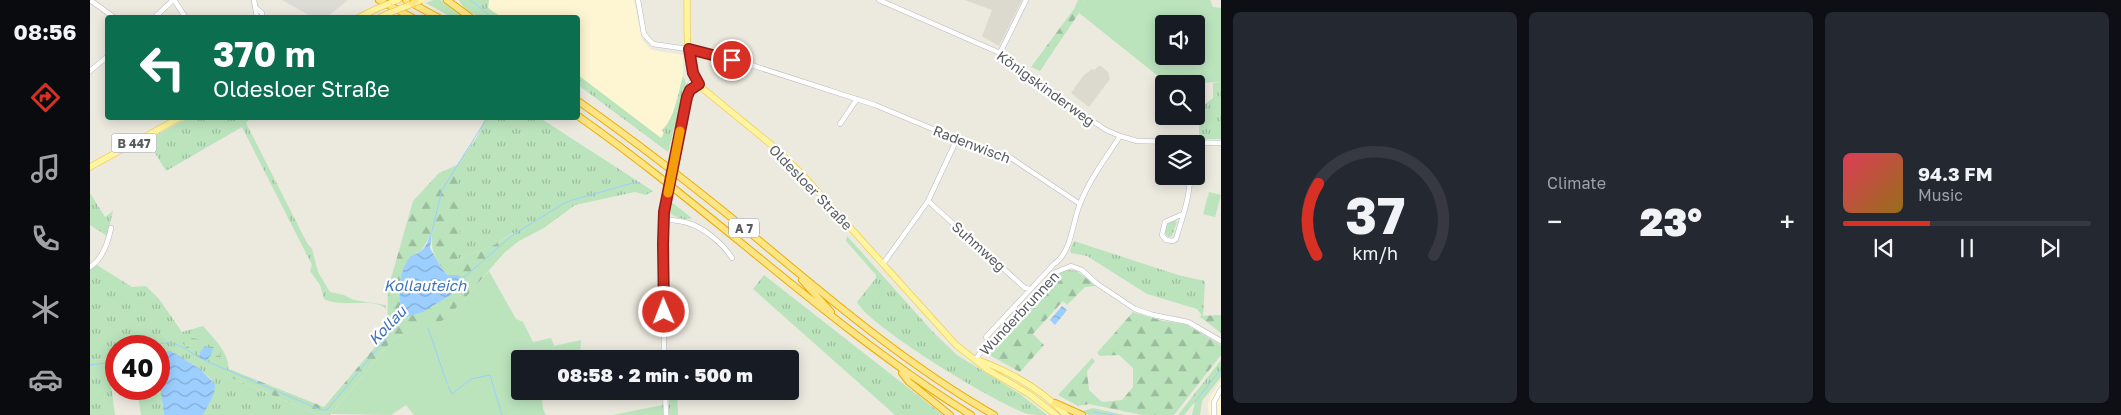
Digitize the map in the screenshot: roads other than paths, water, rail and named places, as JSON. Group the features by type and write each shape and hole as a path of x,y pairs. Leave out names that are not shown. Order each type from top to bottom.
{"highway":[{"path":"379,0 407,15"},
{"path":"406,0 434,15"},
{"path":"447,0 467,15"},
{"path":"454,0 456,7"},
{"name":"A 7","path":"580,102 668,166 852,317 934,377 994,415"},
{"name":"A 7","path":"580,117 674,187 897,366 971,415"},
{"name":"A 7","path":"786,263 845,326"},
{"name":"A 7","path":"779,273 852,317"},
{"path":"897,366 909,382 950,415"},
{"path":"1055,403 1082,415"}],"main road":[{"path":"364,15 398,0"},
{"path":"385,15 422,0"},
{"path":"687,0 689,49 697,81"},
{"name":"Oldesloer Straße","path":"697,81 708,94 786,157 956,345 988,370 1030,394 1056,415"},
{"name":"B 447","path":"90,167 175,120"},
{"name":"Oldesloer Straße","path":"976,359 1018,378 1055,403 1066,415"}],"street":[{"path":"90,0 111,15"},
{"path":"157,15 174,0 184,15"},
{"path":"254,0 256,15"},
{"name":"Radenwisch","path":"638,0 643,31 649,42 654,45 689,49 745,63 857,99 933,130 1008,156 1080,204"},
{"name":"Königskinderweg","path":"879,0 1000,52 1106,130 1137,141 1155,142"},
{"path":"1000,52 1026,0"},
{"path":"256,8 262,15"},
{"path":"90,71 105,58"},
{"path":"664,350 664,219 690,84 697,81"},
{"path":"840,124 857,99"},
{"path":"986,337 1061,258 1080,204 1120,136"},
{"path":"883,264 928,201 957,138"},
{"name":"Königskinderweg","path":"1205,142 1221,142"},
{"path":"1183,214 1165,222 1162,235 1164,238 1170,241 1176,239 1190,190 1190,185"},
{"name":"Suhmweg","path":"928,201 1025,288 1030,289"},
{"path":"664,219 689,223 702,230 726,248 732,258"},
{"path":"90,267 95,264 105,249 111,228"},
{"name":"Wunderbrunnen","path":"976,359 982,350 1037,295 1054,274 1068,266 1082,270 1096,283 1135,309 1160,317 1188,322 1221,341"},
{"path":"1214,415 1214,402 1221,389"},
{"path":"665,400 666,415"}],"water":[{"name":"Kollauteich","path":"432,231 430,248 442,269 448,275 459,275 460,277 454,293 423,312 403,318 400,303 400,287 403,271 410,257 425,247"},
{"path":"1062,306 1067,310 1055,325 1050,320"},
{"path":"205,346 213,349 206,361 200,358 200,352"},
{"path":"170,351 200,369 215,384 214,394 203,415 164,415 162,400 170,400"}],"waterway":[{"path":"471,0 488,15"},
{"path":"432,231 442,190 486,120"},
{"name":"Kollau","path":"459,278 466,276 511,236 566,202 636,182"},
{"name":"Kollau","path":"204,360 321,410 327,410 403,318"},
{"path":"428,328 447,383"},
{"name":"Kollau","path":"170,343 179,345 200,358"},
{"name":"Kollau","path":"90,365 105,363"},
{"path":"1195,402 1221,369"},
{"path":"448,386 452,394 471,379 490,375 502,415"},
{"path":"1094,412 1114,415"}]}
